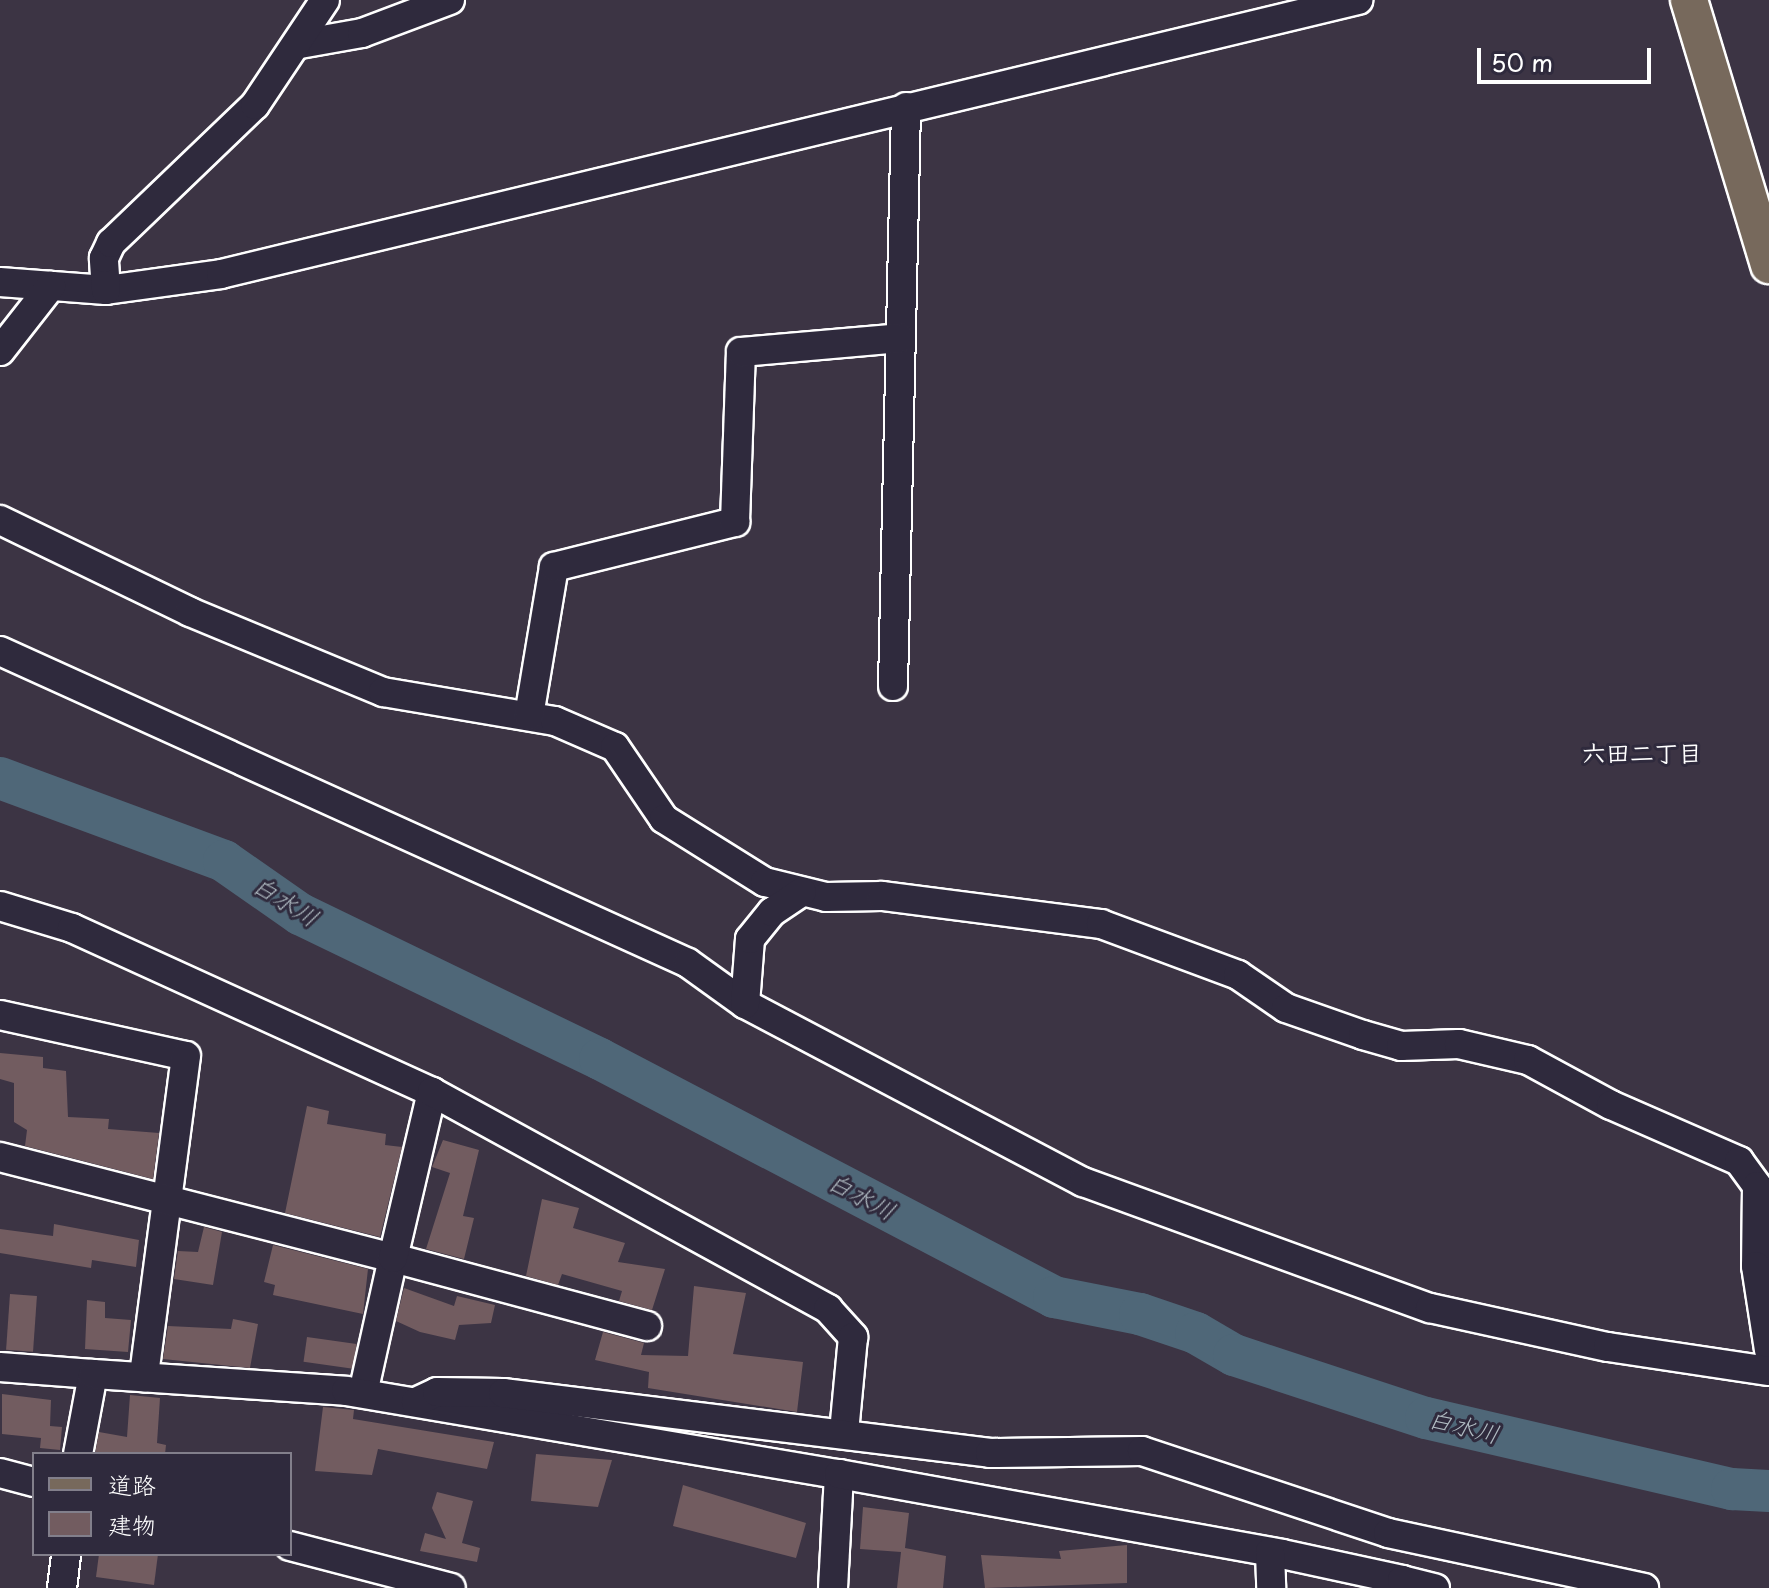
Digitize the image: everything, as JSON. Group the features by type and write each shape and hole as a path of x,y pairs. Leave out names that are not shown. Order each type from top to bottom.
{"main road":[{"path":"1689,0 1769,265"}],"street":[{"path":"106,290 104,258 111,243 255,105 300,44 325,0"},
{"path":"300,44 362,33 450,0"},
{"path":"0,282 106,290 221,274 1358,0"},
{"path":"893,686 906,107"},
{"path":"0,351 51,286"},
{"path":"529,716 554,567 735,522 741,352 900,338"},
{"path":"0,520 190,612 383,692 529,716 615,747 664,819 737,867 802,892 882,896 1101,924 1216,965 1286,1008 1363,1035 1401,1046 1459,1044 1528,1060 1611,1105 1700,1141 1739,1161 1757,1186 1756,1266 1769,1350"},
{"path":"0,651 688,963 745,1004 1083,1182 1430,1308 1608,1347 1769,1371"},
{"path":"745,1004 750,939 772,912 802,892"},
{"path":"0,906 72,928 432,1092 828,1309 853,1337 844,1432"},
{"path":"0,1015 186,1056 144,1377"},
{"path":"363,1393 432,1092"},
{"path":"0,1157 166,1197 647,1326"},
{"path":"0,1367 363,1393 839,1474 1270,1552 1402,1584 1435,1588"},
{"path":"78,1452 93,1374"},
{"path":"416,1402 437,1392 503,1393 844,1432 990,1453 1142,1451 1388,1533 1644,1588"},
{"path":"0,1473 32,1481"},
{"path":"833,1588 839,1474"},
{"path":"292,1547 451,1588"},
{"path":"1270,1552 1271,1588"},
{"path":"62,1588 66,1556"}],"building":[{"path":"0,1053 43,1057 43,1068 66,1071 68,1117 109,1119 108,1129 159,1133 153,1179 25,1146 27,1130 14,1122 14,1083 0,1079"},
{"path":"307,1106 329,1111 327,1124 386,1134 385,1145 402,1147 380,1237 285,1213"},
{"path":"443,1140 479,1150 463,1216 474,1218 464,1259 426,1249 450,1173 432,1167"},
{"path":"542,1199 579,1208 573,1228 625,1243 618,1262 665,1269 652,1310 619,1301 622,1291 562,1274 558,1285 526,1276"},
{"path":"54,1224 139,1240 136,1267 92,1260 91,1268 0,1253 0,1229 53,1236"},
{"path":"204,1227 222,1232 213,1285 174,1279 178,1251 198,1252"},
{"path":"273,1245 368,1269 363,1314 273,1295 275,1285 264,1282"},
{"path":"694,1286 746,1293 733,1354 803,1362 797,1412 648,1388 649,1372 595,1360 603,1332 644,1343 641,1355 688,1356"},
{"path":"404,1288 454,1306 457,1296 495,1305 491,1323 459,1325 455,1340 420,1332 396,1321"},
{"path":"10,1294 37,1296 33,1352 6,1350"},
{"path":"87,1300 105,1302 105,1318 131,1320 128,1352 85,1349"},
{"path":"233,1319 258,1324 250,1368 163,1359 168,1326 231,1329"},
{"path":"307,1337 357,1344 353,1369 304,1362"},
{"path":"2,1394 51,1400 50,1426 62,1427 60,1450 40,1448 41,1438 2,1434"},
{"path":"130,1395 160,1398 157,1443 166,1445 165,1452 95,1452 99,1432 127,1437"},
{"path":"323,1407 354,1410 353,1419 494,1442 487,1469 378,1449 372,1475 315,1471"},
{"path":"536,1454 612,1460 598,1507 531,1501"},
{"path":"683,1485 806,1523 796,1558 673,1526"},
{"path":"437,1492 473,1501 462,1543 480,1548 477,1562 420,1551 425,1533 446,1539 432,1508"},
{"path":"863,1507 909,1513 905,1548 946,1556 943,1588 897,1588 901,1552 860,1549"},
{"path":"1127,1545 1127,1583 985,1588 981,1555 1061,1559 1059,1551"},
{"path":"99,1556 158,1556 154,1585 96,1577"}],"waterway":[{"name":"白水川","path":"0,778 224,861 300,914 600,1059 1054,1297 1140,1314 1196,1333 1234,1355 1426,1418 1732,1489 1769,1491"}],"district":[{"name":"六田二丁目","path":"1642,753"}]}
